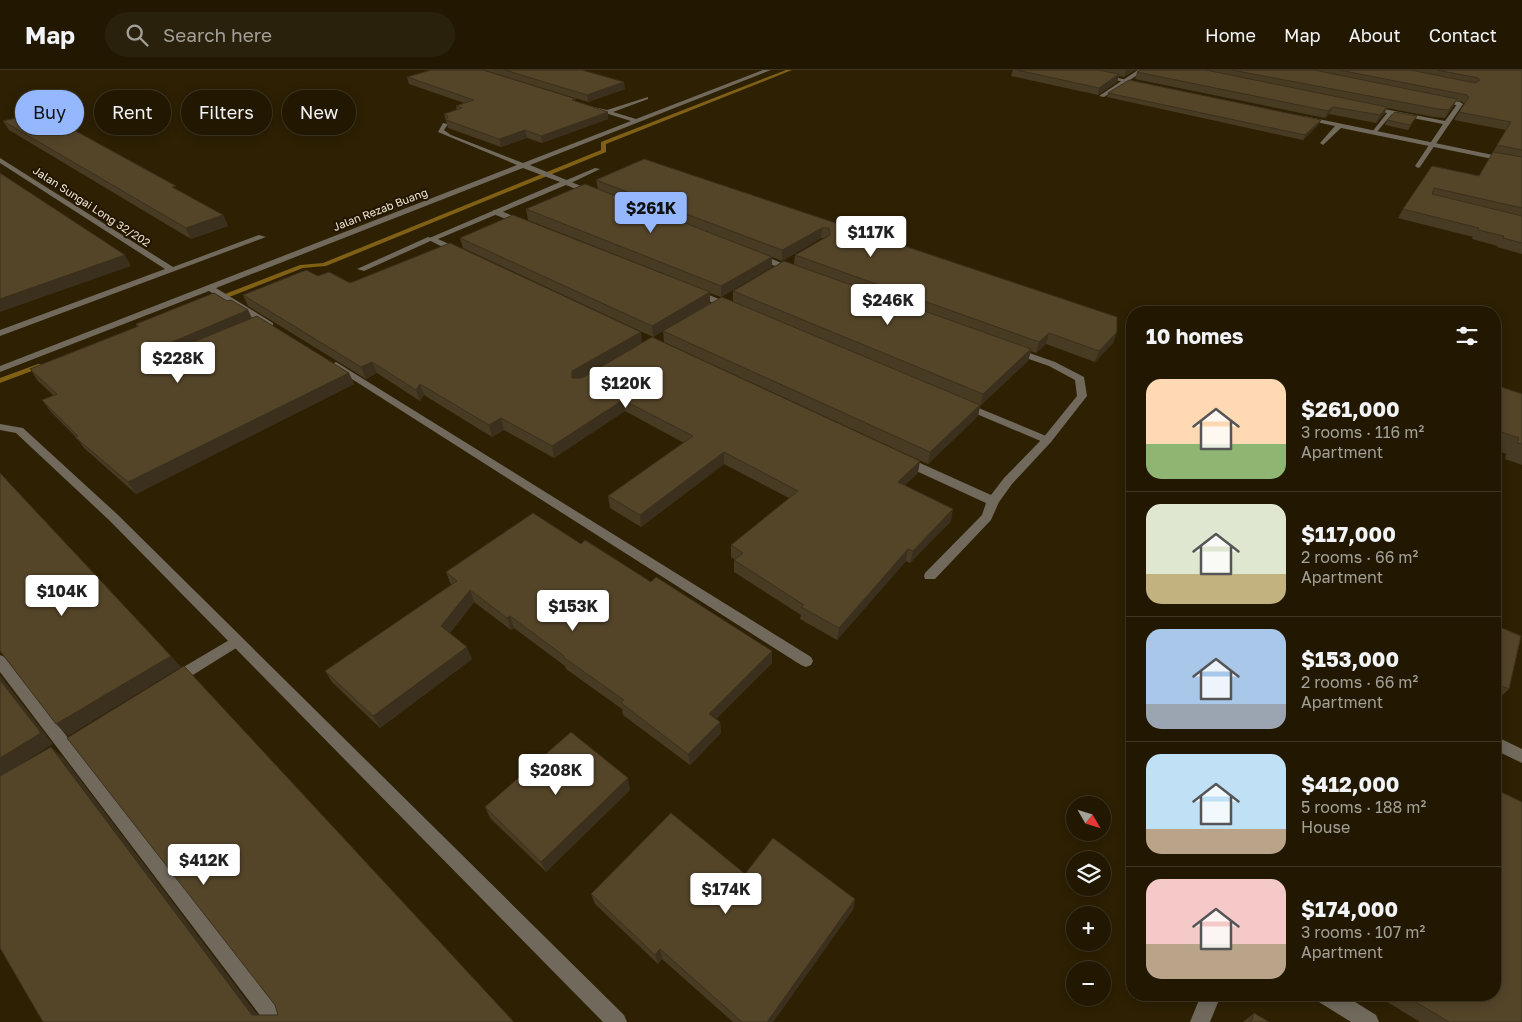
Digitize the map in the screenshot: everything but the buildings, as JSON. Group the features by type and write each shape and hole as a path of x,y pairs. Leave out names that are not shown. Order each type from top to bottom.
{"street":[{"name":"Jalan Rezab Buang","path":"0,368 768,70"},
{"path":"1074,70 1155,87"},
{"path":"1102,96 1142,70"},
{"path":"607,112 646,98"},
{"path":"1418,166 1460,104 1431,98"},
{"path":"580,104 636,121"},
{"path":"1362,107 1446,123"},
{"path":"1375,132 1391,112"},
{"path":"1292,115 1522,163"},
{"path":"445,124 440,131 449,136 602,196"},
{"path":"1323,143 1340,125"},
{"name":"Jalan Sungai Long 32/202","path":"0,160 172,270"},
{"path":"361,269 597,169"},
{"path":"496,212 532,226"},
{"path":"0,333 262,238"},
{"path":"431,239 467,256"},
{"path":"748,253 803,274"},
{"path":"209,287 236,304 260,323 280,331"},
{"path":"686,288 726,301 741,311"},
{"path":"707,312 726,301"},
{"path":"930,576 987,517 993,502 1008,481 1046,440 1082,396 1080,379 1052,364 1006,347"},
{"path":"329,361 806,661"},
{"path":"956,402 1046,440"},
{"path":"0,427 18,430 114,518 617,1022"},
{"path":"895,456 993,502"},
{"path":"163,686 236,641"},
{"path":"0,661 277,1022"},
{"path":"49,757 82,736"},
{"path":"1501,746 1522,755"},
{"path":"1200,1022 1209,1001"},
{"path":"1336,1001 1369,1022"}],"waterway":[{"path":"216,299 302,266 324,265 604,151 603,143 790,70"},
{"path":"0,381 41,366"}]}
